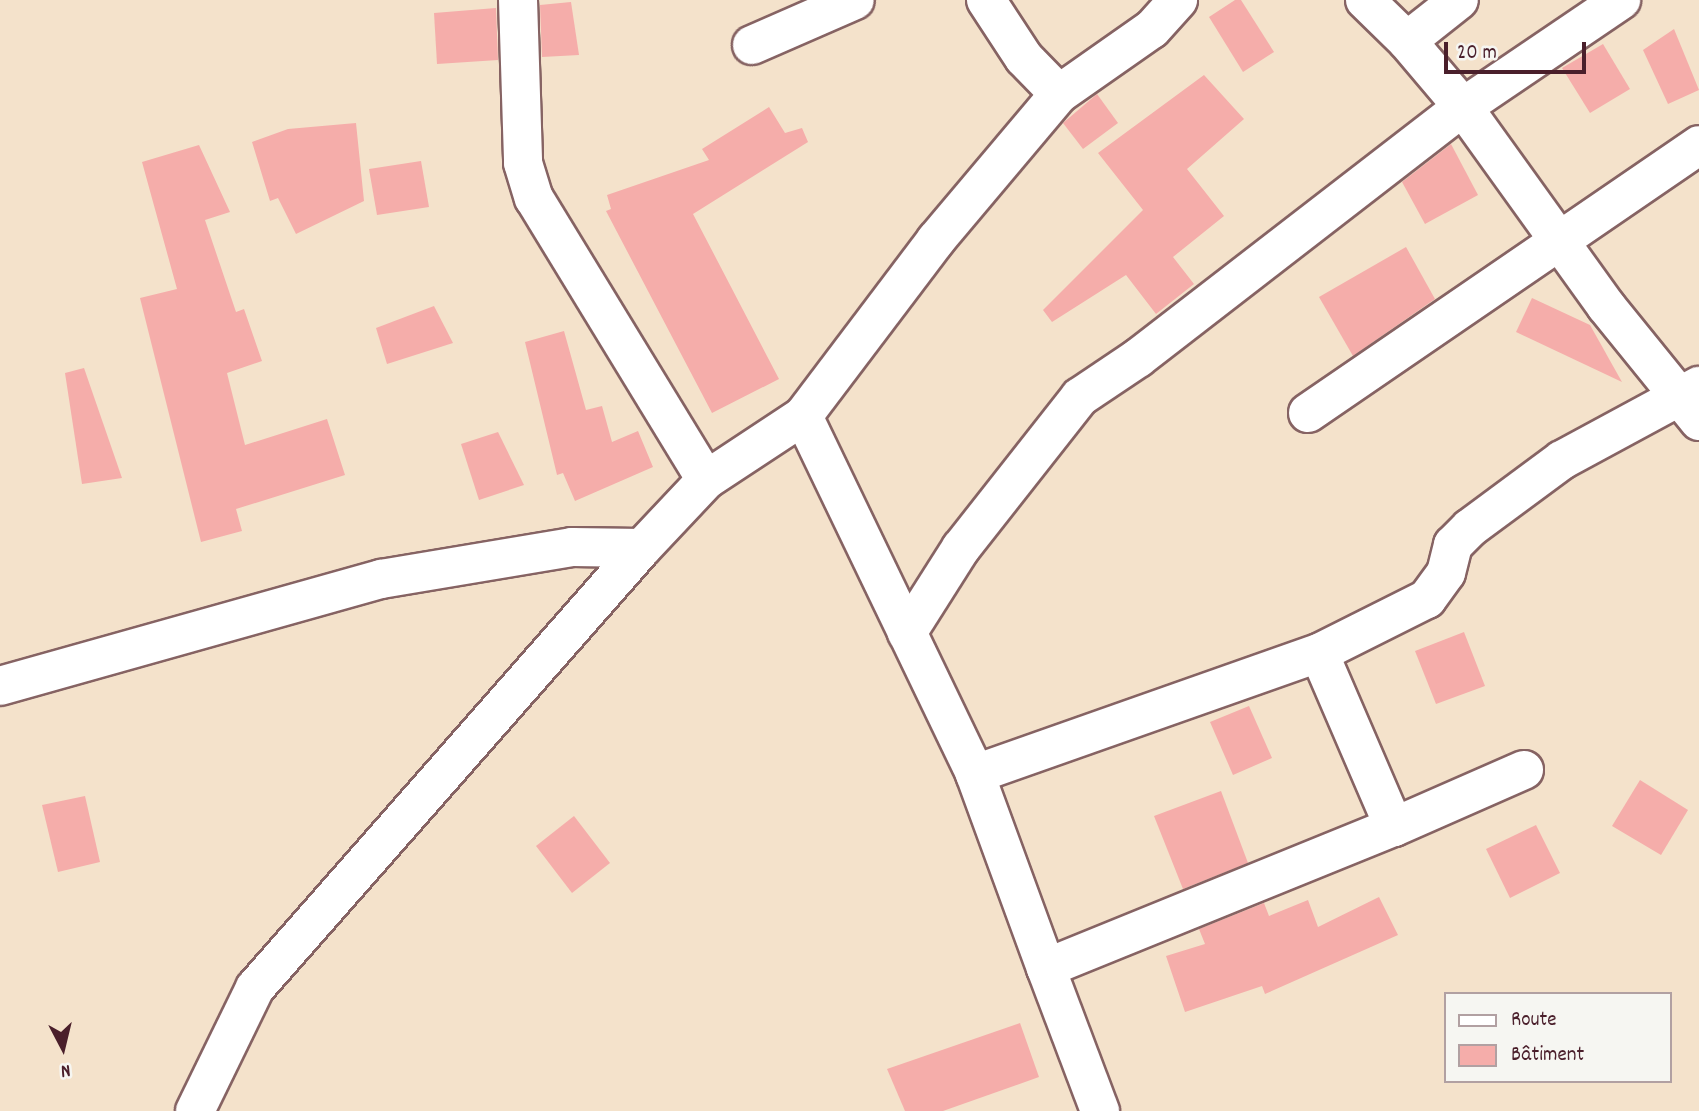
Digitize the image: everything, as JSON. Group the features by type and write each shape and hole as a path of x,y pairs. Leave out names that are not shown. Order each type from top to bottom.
{"street":[{"path":"518,0 523,163 534,198 706,480"},
{"path":"752,45 855,0"},
{"path":"986,0 1024,58 1059,94"},
{"path":"195,1111 256,988 642,548 706,480 803,416 936,240 1059,94 1152,29 1178,0"},
{"path":"975,774 1319,653 1427,598 1446,573 1453,545 1470,528 1562,460 1693,402 1606,306 1463,107 1408,41 1365,0"},
{"path":"1408,41 1458,0"},
{"path":"907,633 961,548 1080,397 1138,358 1463,107 1621,0"},
{"path":"1308,413 1699,145"},
{"path":"803,416 975,774 1100,1111"},
{"path":"0,686 381,579 572,547 642,548"},
{"path":"1319,653 1394,827"},
{"path":"1046,968 1394,827 1524,770"}],"building":[{"path":"1235,0 1241,0 1274,52 1243,72 1209,17"},
{"path":"571,2 579,55 542,57 540,5"},
{"path":"496,8 498,60 437,64 434,13"},
{"path":"1674,29 1699,90 1668,104 1643,50"},
{"path":"1603,44 1630,89 1590,113 1562,68"},
{"path":"1204,75 1244,119 1187,169 1224,216 1173,257 1194,284 1156,314 1126,275 1052,322 1043,310 1143,210 1098,153"},
{"path":"1097,94 1118,123 1083,149 1063,123"},
{"path":"769,107 785,133 802,128 808,142 693,214 779,379 712,413 606,211 611,209 607,195 709,160 702,149"},
{"path":"356,123 364,201 296,234 278,198 270,201 252,142 288,129"},
{"path":"1451,144 1478,195 1425,224 1402,182"},
{"path":"199,145 230,212 205,220 236,312 244,309 262,361 227,373 245,445 327,419 345,475 236,509 242,531 201,542 140,298 177,289 142,162"},
{"path":"421,161 429,207 377,215 369,169"},
{"path":"1406,247 1435,299 1353,356 1319,297"},
{"path":"1532,298 1590,325 1622,382 1516,332"},
{"path":"434,306 453,343 387,364 376,328"},
{"path":"564,331 586,410 602,406 612,442 638,431 653,467 575,501 563,473 557,475 525,342"},
{"path":"84,368 122,478 82,484 65,373"},
{"path":"498,432 524,485 479,500 461,444"},
{"path":"1464,632 1485,686 1436,704 1415,651"},
{"path":"1249,706 1272,758 1233,775 1210,722"},
{"path":"1640,780 1688,810 1661,855 1612,826"},
{"path":"1221,791 1248,863 1183,889 1154,816"},
{"path":"85,796 100,862 58,872 42,805"},
{"path":"574,816 610,863 572,893 536,846"},
{"path":"1536,825 1560,873 1510,898 1486,849"},
{"path":"1379,897 1398,935 1265,994 1262,986 1185,1012 1166,956 1205,944 1199,929 1264,903 1269,916 1308,900 1318,927"},
{"path":"1020,1023 1039,1077 943,1111 905,1111 887,1069"}]}
